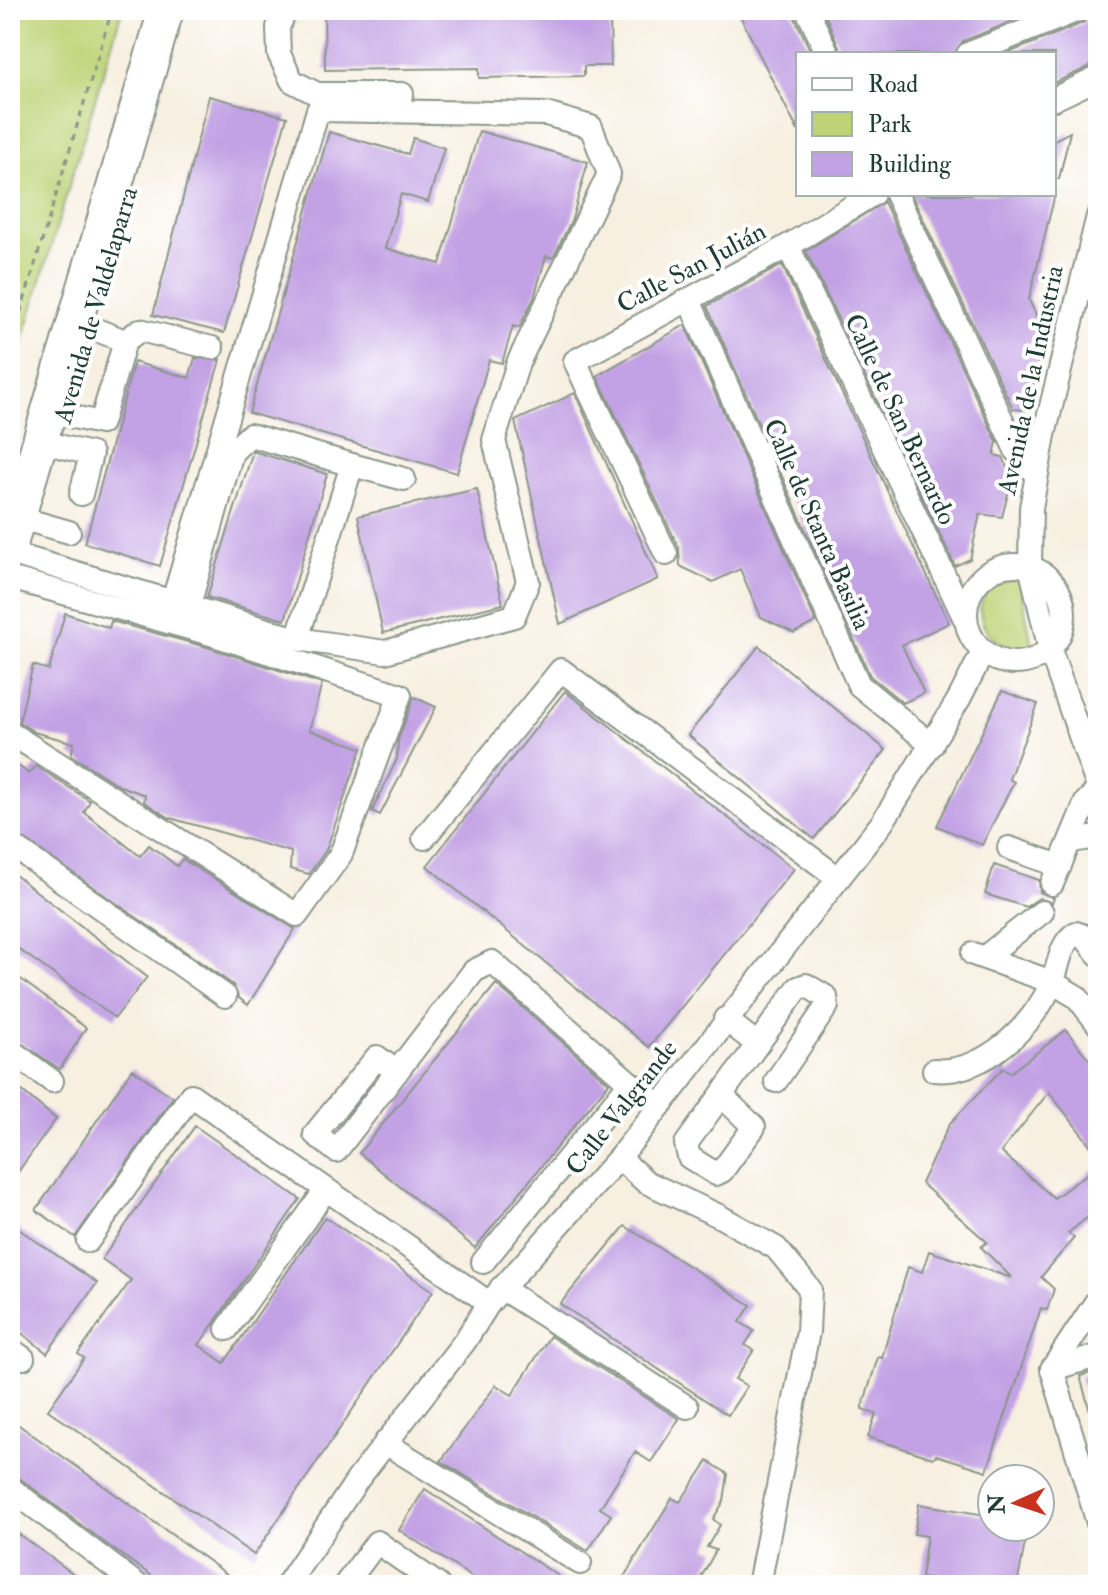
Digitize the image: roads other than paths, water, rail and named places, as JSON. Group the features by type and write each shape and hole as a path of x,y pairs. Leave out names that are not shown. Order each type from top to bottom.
{"highway":[{"name":"Avenida de Valdelaparra","path":"10,469 142,10"},
{"name":"Avenida de Valdelaparra","path":"22,541 166,10"}],"street":[{"name":"Avenida de Valdelaparra","path":"13,590 22,541 64,415 179,10"},
{"path":"286,10 278,27 279,54 292,81 317,94 402,94"},
{"path":"807,10 827,52"},
{"path":"973,52 1078,10"},
{"path":"1056,98 1098,78"},
{"path":"22,541 180,606 297,639 385,652 514,616 528,582 494,440 518,363 609,174 591,127 546,114 318,110 180,606"},
{"name":"Calle San Julián","path":"666,554 575,361 788,246 870,196"},
{"path":"897,196 1016,450 1036,475"},
{"name":"Avenida de la Industria","path":"1098,216 1036,475 1031,508 1030,566 1050,650 1098,789"},
{"name":"Calle de San Bernardo","path":"788,246 964,617"},
{"name":"Calle de Stanta Basilia","path":"689,300 859,685 932,745"},
{"path":"89,327 125,341"},
{"path":"64,415 101,423 125,341 140,330 212,348"},
{"path":"180,606 232,452 250,435 404,479"},
{"path":"55,445 91,454 81,494"},
{"path":"297,639 352,465"},
{"path":"22,541 69,532"},
{"path":"1030,566 1012,564 984,575 967,600 964,617 973,641 995,659 1023,663 1050,650"},
{"path":"10,733 297,915 341,854 400,695 214,635 13,590"},
{"name":"Calle Valgrande","path":"287,1585 385,1443 465,1341 495,1295 619,1158 725,1019 882,823 932,745 983,652"},
{"path":"424,838 561,670 838,878"},
{"path":"1009,848 1056,875 1086,802 1098,789"},
{"path":"1071,841 1098,837"},
{"path":"10,844 225,996"},
{"path":"1042,912 979,955 1052,982 1077,997 1098,1024"},
{"path":"934,1070 955,1072 979,1064 1022,1027 1052,982 1066,939 1076,933 1084,936 1098,954"},
{"path":"397,1072 474,971 492,962 630,1083 659,1104"},
{"path":"721,1095 801,985 826,997 827,1006 776,1081"},
{"path":"725,1019 757,1044"},
{"path":"10,1050 52,1081"},
{"path":"483,1262 630,1083"},
{"path":"88,1241 191,1095 325,1191 687,1407"},
{"path":"619,1158 646,1182 719,1216 776,1248 810,1289 808,1332 759,1585"},
{"path":"227,1329 325,1191"},
{"path":"1052,1369 1098,1299"},
{"path":"1052,1369 1098,1356"},
{"path":"1052,1369 1093,1486 1098,1523"},
{"path":"385,1443 580,1563"},
{"path":"10,1488 137,1585"},
{"path":"345,1585 377,1542 438,1585"}]}
